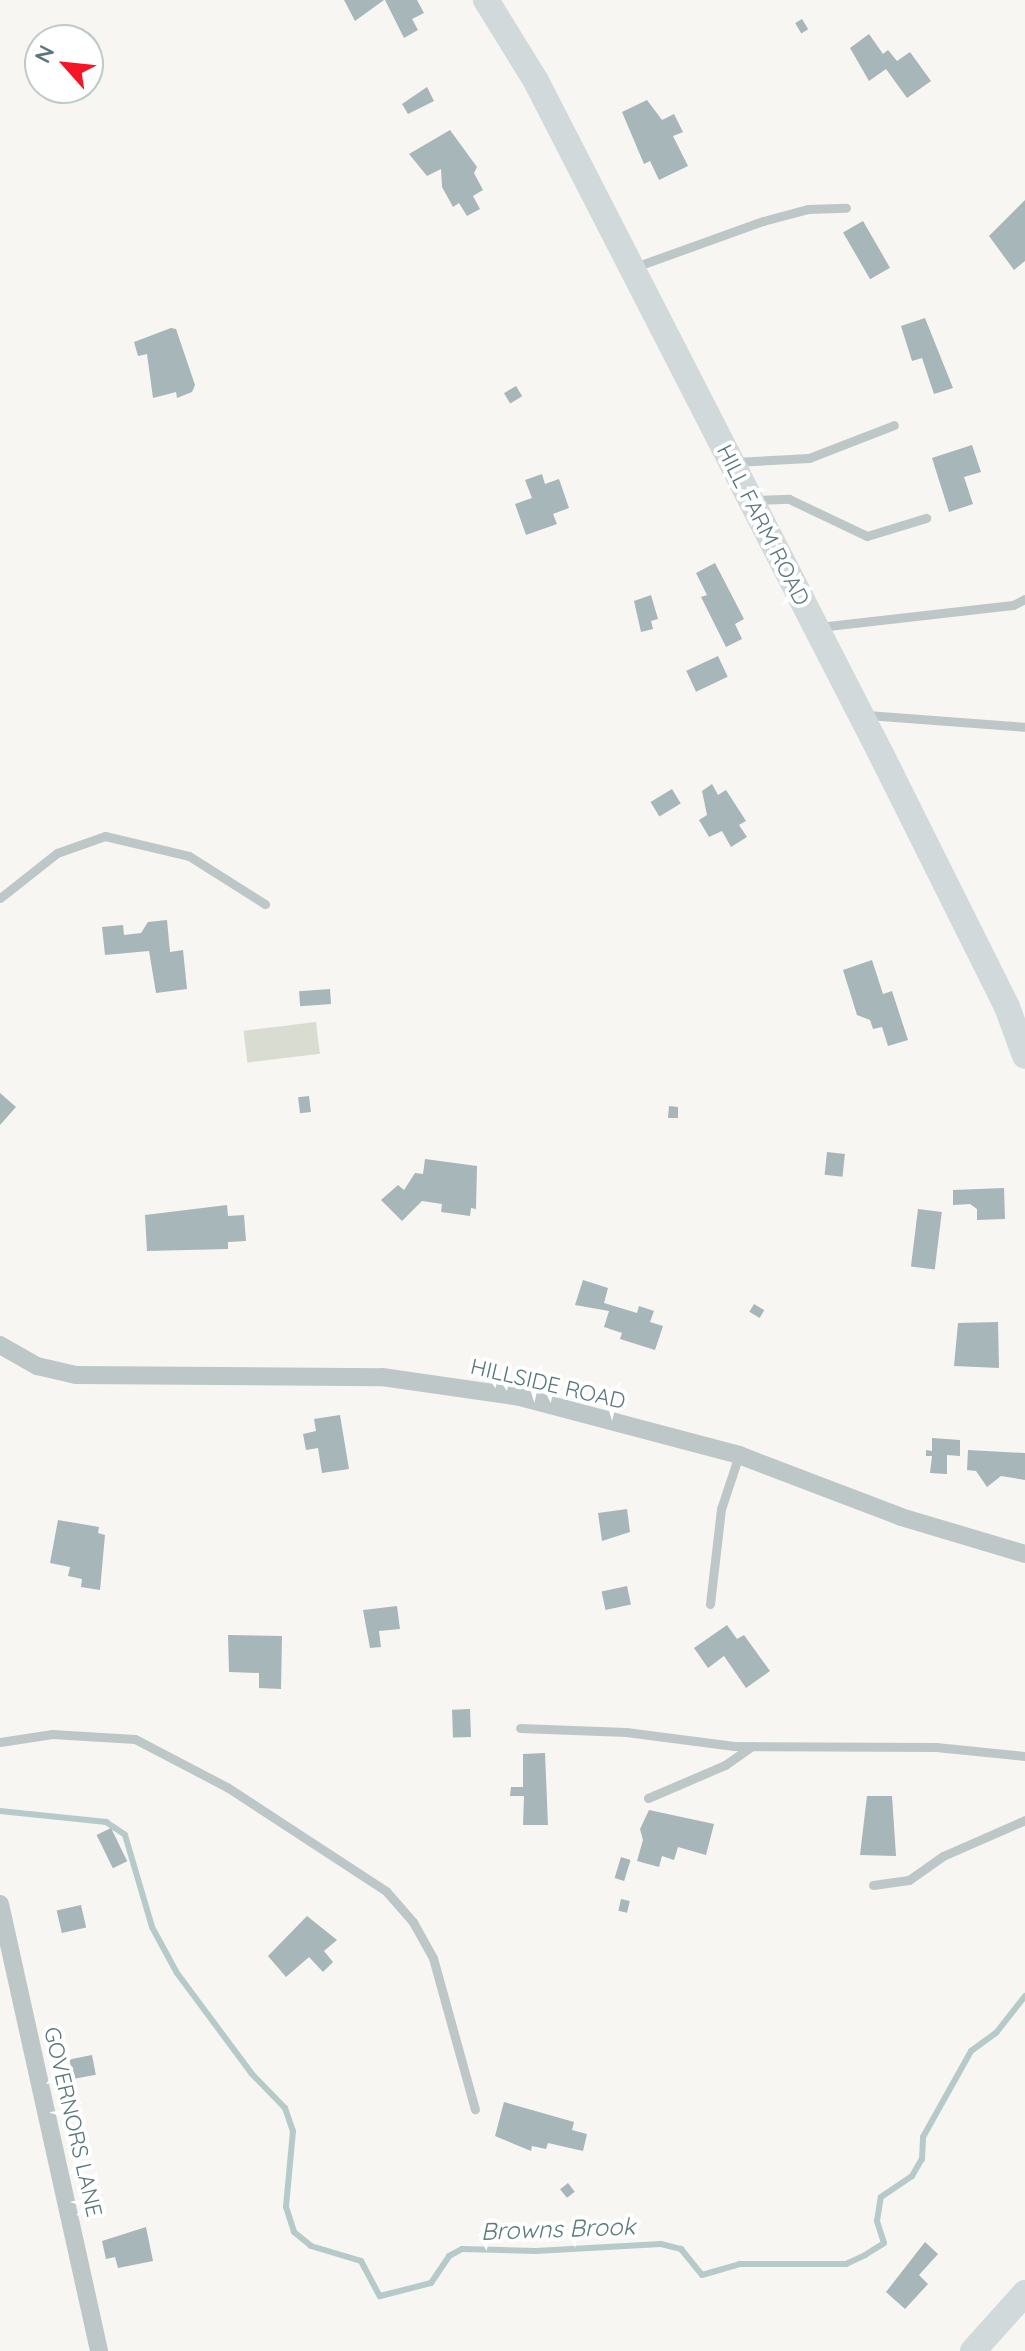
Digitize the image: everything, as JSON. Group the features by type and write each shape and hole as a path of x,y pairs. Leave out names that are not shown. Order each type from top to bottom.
{"main road":[{"name":"HILL FARM ROAD","path":"486,0 536,81 1012,1006 1025,1056"},
{"path":"973,2351 1025,2293"}],"street":[{"name":"HILLSIDE ROAD","path":"0,1345 37,1366 76,1375 382,1377 489,1392 739,1455 901,1517 1025,1554"},
{"name":"GOVERNORS LANE","path":"0,1904 99,2351"}],"lane":[{"path":"632,269 763,221 808,209 846,208"},
{"path":"731,463 809,458 854,445 894,425"},
{"path":"750,500 789,499 867,536 926,518"},
{"path":"816,628 1013,605 1025,599"},
{"path":"860,715 1025,727"},
{"path":"0,898 57,853 105,836 189,856 265,904"},
{"path":"710,1604 721,1509 739,1455"},
{"path":"520,1728 752,1746 936,1747 1025,1756"},
{"path":"0,1742 52,1734 135,1739 227,1787 386,1891 413,1922 433,1958 475,2109"},
{"path":"648,1798 725,1765 752,1746"},
{"path":"873,1885 909,1880 943,1856 1025,1820"}],"shaded area":[{"path":"316,1022 320,1054 247,1063 244,1031"}],"building":[{"path":"344,0 384,0 355,21"},
{"path":"385,0 417,0 424,13 412,19 418,30 404,38"},
{"path":"802,19 808,29 801,33 795,23"},
{"path":"869,34 883,54 888,50 897,61 910,52 931,81 907,98 886,69 869,81 850,48"},
{"path":"427,87 434,101 408,114 402,104"},
{"path":"647,100 662,120 674,114 683,132 673,136 688,166 659,180 650,161 644,164 622,112"},
{"path":"450,130 477,167 474,173 483,190 473,196 480,209 467,216 459,203 453,207 442,187 441,169 427,176 409,154"},
{"path":"1025,200 1025,261 1014,270 989,236"},
{"path":"863,221 890,268 870,279 843,232"},
{"path":"925,318 953,388 934,394 922,358 912,361 901,326"},
{"path":"171,328 176,329 195,385 192,392 177,398 176,392 153,398 147,354 138,356 134,342"},
{"path":"516,386 522,396 510,403 504,393"},
{"path":"972,445 981,472 964,477 973,504 949,512 932,458"},
{"path":"542,474 545,484 559,479 569,508 553,514 557,524 526,535 515,504 532,498 525,480"},
{"path":"715,563 744,619 735,624 742,639 726,647 701,597 707,595 696,573"},
{"path":"651,595 658,619 651,621 653,629 641,632 634,601"},
{"path":"718,656 728,677 696,692 686,671"},
{"path":"712,784 718,795 726,790 746,821 739,825 747,837 731,847 722,831 709,837 699,820 707,815 702,791"},
{"path":"672,789 681,804 659,816 651,802"},
{"path":"167,920 170,952 183,950 187,989 156,993 149,951 105,955 102,927 123,925 124,935 141,933 148,922"},
{"path":"872,960 883,994 892,991 908,1040 888,1046 882,1027 873,1029 870,1020 857,1015 843,970"},
{"path":"330,989 331,1004 300,1006 299,991"},
{"path":"0,1093 16,1107 0,1125"},
{"path":"309,1096 311,1112 300,1113 298,1097"},
{"path":"669,1106 678,1107 678,1118 668,1118"},
{"path":"827,1152 845,1154 842,1177 825,1175"},
{"path":"425,1159 477,1166 476,1209 471,1208 470,1216 441,1212 442,1204 422,1201 402,1221 381,1200 398,1185 404,1190 415,1173 423,1174"},
{"path":"1004,1188 1005,1219 977,1220 977,1209 970,1204 953,1205 953,1190"},
{"path":"227,1205 228,1216 244,1215 246,1241 228,1242 228,1249 147,1251 145,1215"},
{"path":"918,1209 942,1212 935,1269 911,1267"},
{"path":"583,1280 608,1288 604,1303 637,1313 639,1306 654,1311 650,1322 663,1326 655,1350 620,1339 622,1333 604,1327 609,1311 575,1305"},
{"path":"754,1304 764,1310 760,1318 749,1312"},
{"path":"998,1322 999,1368 954,1366 958,1323"},
{"path":"340,1415 349,1469 322,1473 318,1448 306,1450 303,1434 316,1431 314,1419"},
{"path":"932,1438 960,1440 960,1456 947,1455 947,1474 930,1473 932,1456 926,1456 926,1450 932,1451"},
{"path":"968,1450 1025,1453 1025,1480 1001,1476 987,1487 976,1471 967,1470"},
{"path":"627,1509 630,1532 602,1541 598,1513"},
{"path":"58,1520 99,1527 98,1533 105,1535 100,1590 81,1587 82,1579 68,1576 70,1567 50,1563"},
{"path":"627,1586 631,1605 606,1610 602,1591"},
{"path":"397,1606 400,1629 379,1631 381,1647 370,1648 363,1610"},
{"path":"727,1625 737,1639 744,1635 770,1671 746,1688 724,1656 708,1668 694,1648"},
{"path":"228,1635 282,1636 281,1689 259,1688 259,1673 229,1672"},
{"path":"470,1709 471,1737 453,1738 452,1710"},
{"path":"545,1753 548,1825 523,1825 524,1796 510,1796 511,1787 523,1787 523,1754"},
{"path":"867,1796 892,1796 896,1856 860,1855"},
{"path":"649,1810 714,1824 706,1855 678,1847 674,1860 662,1856 659,1867 637,1861 643,1840 640,1829"},
{"path":"111,1828 127,1861 113,1868 97,1835"},
{"path":"621,1857 631,1860 624,1881 615,1878"},
{"path":"621,1899 630,1901 627,1913 618,1911"},
{"path":"81,1905 86,1927 62,1933 57,1911"},
{"path":"307,1916 337,1940 324,1951 333,1962 323,1972 309,1957 286,1977 268,1956"},
{"path":"92,2055 96,2075 73,2079 69,2059"},
{"path":"504,2102 574,2122 572,2130 587,2134 583,2151 548,2143 546,2149 532,2146 531,2151 495,2136"},
{"path":"568,2183 575,2192 567,2198 560,2189"},
{"path":"146,2227 153,2261 118,2268 115,2257 106,2259 102,2241"},
{"path":"925,2242 938,2254 919,2275 928,2284 905,2309 886,2292"}],"waterway":[{"name":"Browns Brook","path":"0,1811 106,1822 125,1835 152,1927 177,1973 252,2074 285,2108 293,2131 286,2207 294,2232 311,2246 361,2261 380,2296 431,2283 449,2256 462,2249 536,2251 661,2244 681,2249 702,2275 740,2264 846,2264 884,2243 877,2221 881,2197 912,2176 922,2159 923,2137 971,2051 996,2033 1025,1996"}]}
